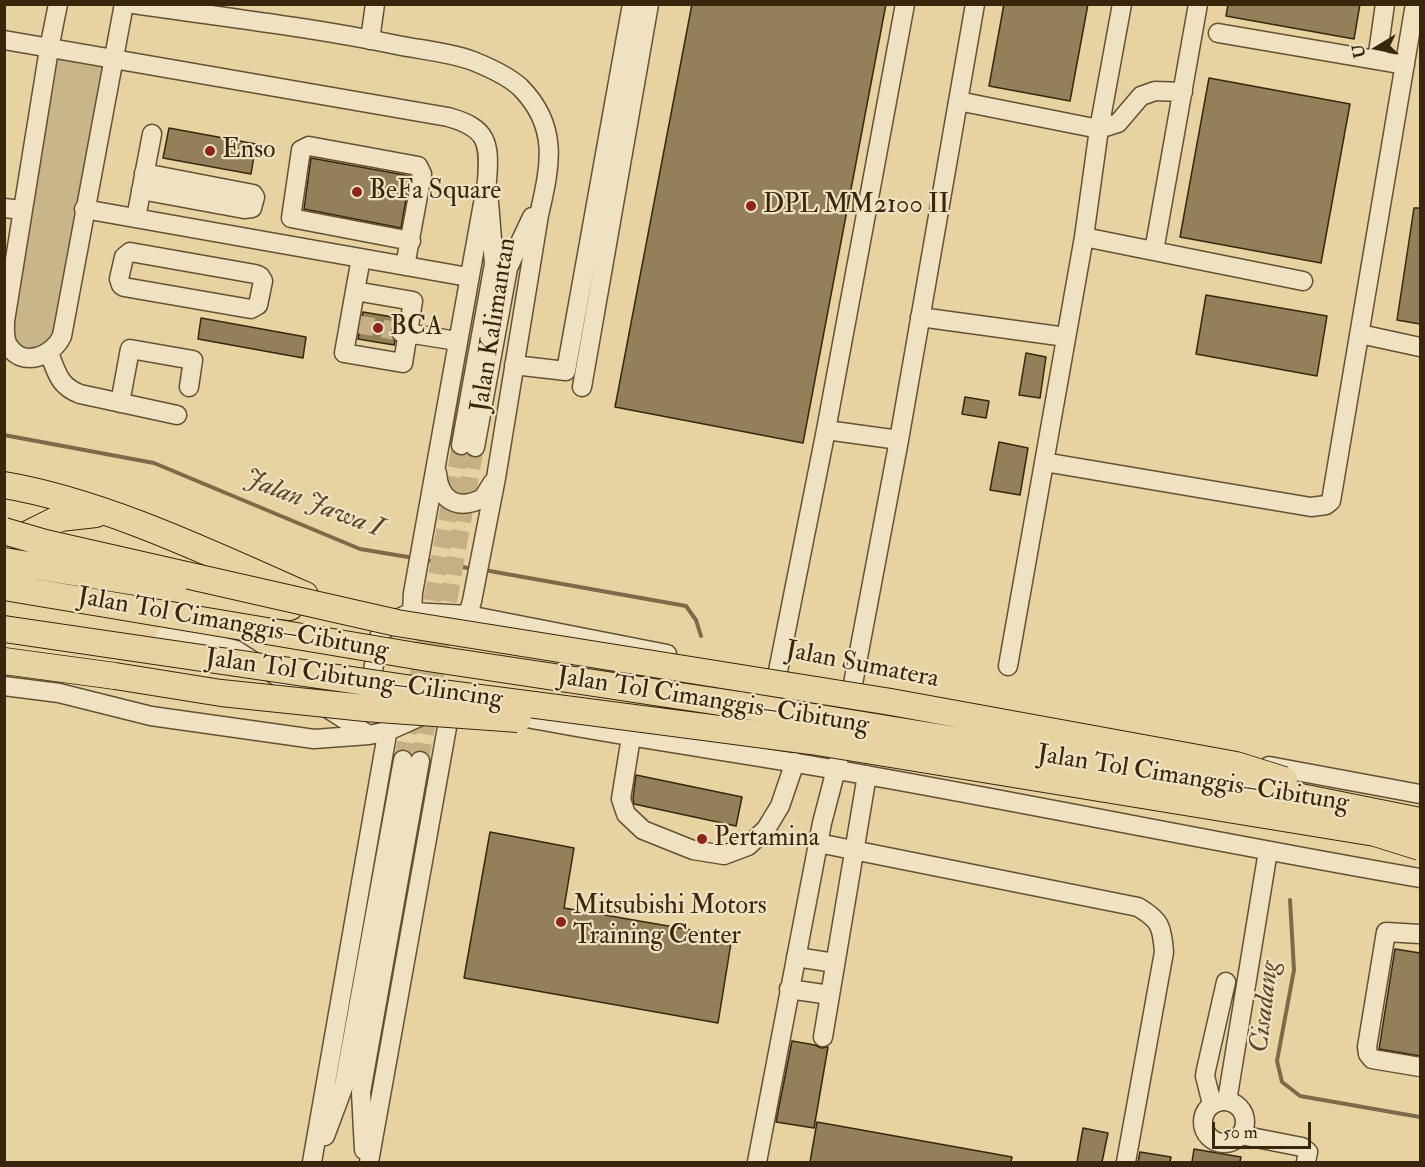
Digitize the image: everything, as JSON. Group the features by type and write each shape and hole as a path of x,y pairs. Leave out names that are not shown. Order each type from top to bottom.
{"highway":[{"path":"4,484 63,498 105,513 224,560 321,603 393,618"},
{"path":"4,546 60,518 105,513"},
{"path":"4,531 45,543 393,618"},
{"path":"4,561 393,618 891,702 1236,765 1410,818"},
{"path":"4,570 109,587 296,608"},
{"name":"Jalan Tol Cimanggis–Cibitung","path":"4,587 429,658 740,705 1270,791 1410,818"},
{"path":"4,602 146,627"},
{"name":"Jalan Tol Cibitung–Cilincing","path":"4,629 432,692 811,741"},
{"path":"4,661 221,693 365,708 811,741"},
{"name":"Jalan Tol Cimanggis–Cibitung","path":"811,741 842,748 1375,833 1420,847"}],"street":[{"path":"58,4 14,209 5,333 8,345 17,354 27,358 48,353 57,346 62,336 84,208 124,4"},
{"name":"Jalan Kalimantan","path":"134,4 370,40 471,60 520,87 540,114 550,144 548,172 481,557 468,615"},
{"path":"370,40 375,4"},
{"path":"514,365 566,371 632,4"},
{"path":"582,387 649,4"},
{"path":"777,676 826,430 905,4"},
{"path":"757,1162 818,843 835,770 843,747 975,4"},
{"path":"1008,666 1084,237 1099,129 1122,4"},
{"path":"1154,251 1198,4"},
{"path":"1377,60 1385,4"},
{"path":"1044,462 1311,507 1326,505 1331,501 1415,4"},
{"path":"1218,33 1405,65"},
{"name":"Jalan Kalimantan","path":"4,40 448,117 467,122 481,134 489,153 487,181 416,576 393,618"},
{"path":"958,102 1099,129 1118,123 1141,96 1155,91 1183,92"},
{"path":"136,218 152,134"},
{"path":"405,266 411,241 422,174 418,166 309,146 301,150 291,218 411,241"},
{"path":"487,181 494,264 468,446 508,268 544,191"},
{"path":"143,182 253,194 254,205 252,208 244,209 143,182"},
{"path":"84,208 262,242 468,277"},
{"path":"1084,237 1303,281"},
{"path":"255,274 262,242"},
{"path":"130,252 255,274 262,278 263,284 258,305 251,309 124,287 119,282 124,257 130,252"},
{"path":"355,291 413,301 404,332 403,363 344,353 353,324 355,291 361,258"},
{"path":"920,317 1066,336"},
{"path":"404,332 457,341"},
{"path":"1360,334 1420,347"},
{"path":"120,403 130,349 193,360 189,387"},
{"path":"48,353 67,390 177,415"},
{"path":"826,430 899,440"},
{"path":"436,464 440,488 444,496 456,504 464,505 483,498 495,478"},
{"name":"Jalan Sumatera","path":"296,608 393,618 468,615 777,676 1420,794"},
{"path":"393,618 380,634 372,675 387,691 631,737 867,775 1420,878"},
{"path":"146,627 236,650 369,735"},
{"path":"5,687 59,693 151,716 314,739 369,735 388,731 452,703"},
{"path":"313,1162 388,731 387,691"},
{"path":"369,1162 452,703"},
{"path":"631,737 621,799 626,814 633,823 643,830 693,850 724,855 748,846 766,829 780,806 795,762"},
{"path":"313,1162 344,1085 412,761 361,1092 364,1162"},
{"path":"823,1036 867,775"},
{"path":"818,843 1138,907 1152,916 1163,929 1164,952 1126,1162"},
{"path":"1226,982 1205,1076 1219,1103 1240,1108 1244,1114 1244,1129 1240,1135 1227,1143 1212,1139 1206,1133 1203,1118 1219,1103 1268,851"},
{"path":"1420,934 1386,932 1367,1047 1372,1059 1420,1067"},
{"path":"796,957 835,963"},
{"path":"789,989 830,995"},
{"path":"1240,1135 1302,1147 1308,1152 1306,1162"}],"shaded area":[{"path":"49,49 114,60 57,347 17,354 5,321"}],"building":[{"name":"DPL MM2100 II","path":"692,4 886,4 803,443 615,407"},
{"path":"1004,4 1088,4 1070,101 989,86"},
{"path":"1228,4 1360,4 1354,39 1226,16"},
{"path":"1209,78 1350,104 1321,263 1180,237"},
{"name":"Enso","path":"169,128 256,144 251,174 163,158"},
{"name":"BeFa Square","path":"311,158 410,176 401,228 304,209"},
{"path":"1414,208 1420,208 1420,324 1397,320"},
{"path":"1206,295 1327,316 1317,376 1196,354"},
{"name":"BCA","path":"363,312 399,318 390,330 391,337 395,341 394,345 358,339"},
{"path":"201,318 306,337 303,358 198,339"},
{"path":"1026,353 1046,357 1040,398 1019,395"},
{"path":"965,397 989,401 986,418 962,414"},
{"path":"999,442 1028,448 1020,495 990,490"},
{"path":"636,775 742,797 736,826 634,804"},
{"name":"Mitsubishi Motors Training Center","path":"490,832 574,848 564,908 732,937 718,1023 464,978"},
{"path":"1395,949 1420,953 1420,1056 1379,1049"},
{"path":"792,1041 821,1048 828,1047 814,1128 776,1122"},
{"path":"817,1122 1012,1157 1011,1162 810,1162"},
{"path":"1083,1128 1108,1133 1102,1162 1077,1162"},
{"path":"1194,1149 1241,1157 1240,1162 1192,1162"},
{"path":"1140,1152 1171,1157 1170,1162 1138,1162"}],"waterway":[{"name":"Jalan Jawa I","path":"4,435 154,463 360,549 414,558"},
{"name":"Jalan Jawa I","path":"425,560 473,569"},
{"name":"Jalan Jawa I","path":"484,570 686,606 696,620 701,636"},
{"name":"Cisadang","path":"1290,900 1294,970 1277,1061 1282,1082 1300,1096 1420,1117"}],"tunnel":[{"path":"356,324 401,332"},
{"path":"403,760 461,445"},
{"path":"420,761 475,447"}],"place":[{"name":"Enso","path":"210,151"},
{"name":"BeFa Square","path":"357,192"},
{"name":"DPL MM2100 II","path":"751,206"},
{"name":"BCA","path":"378,328"},
{"name":"Pertamina","path":"702,839"},
{"name":"Mitsubishi Motors Training Center","path":"561,922"}]}
